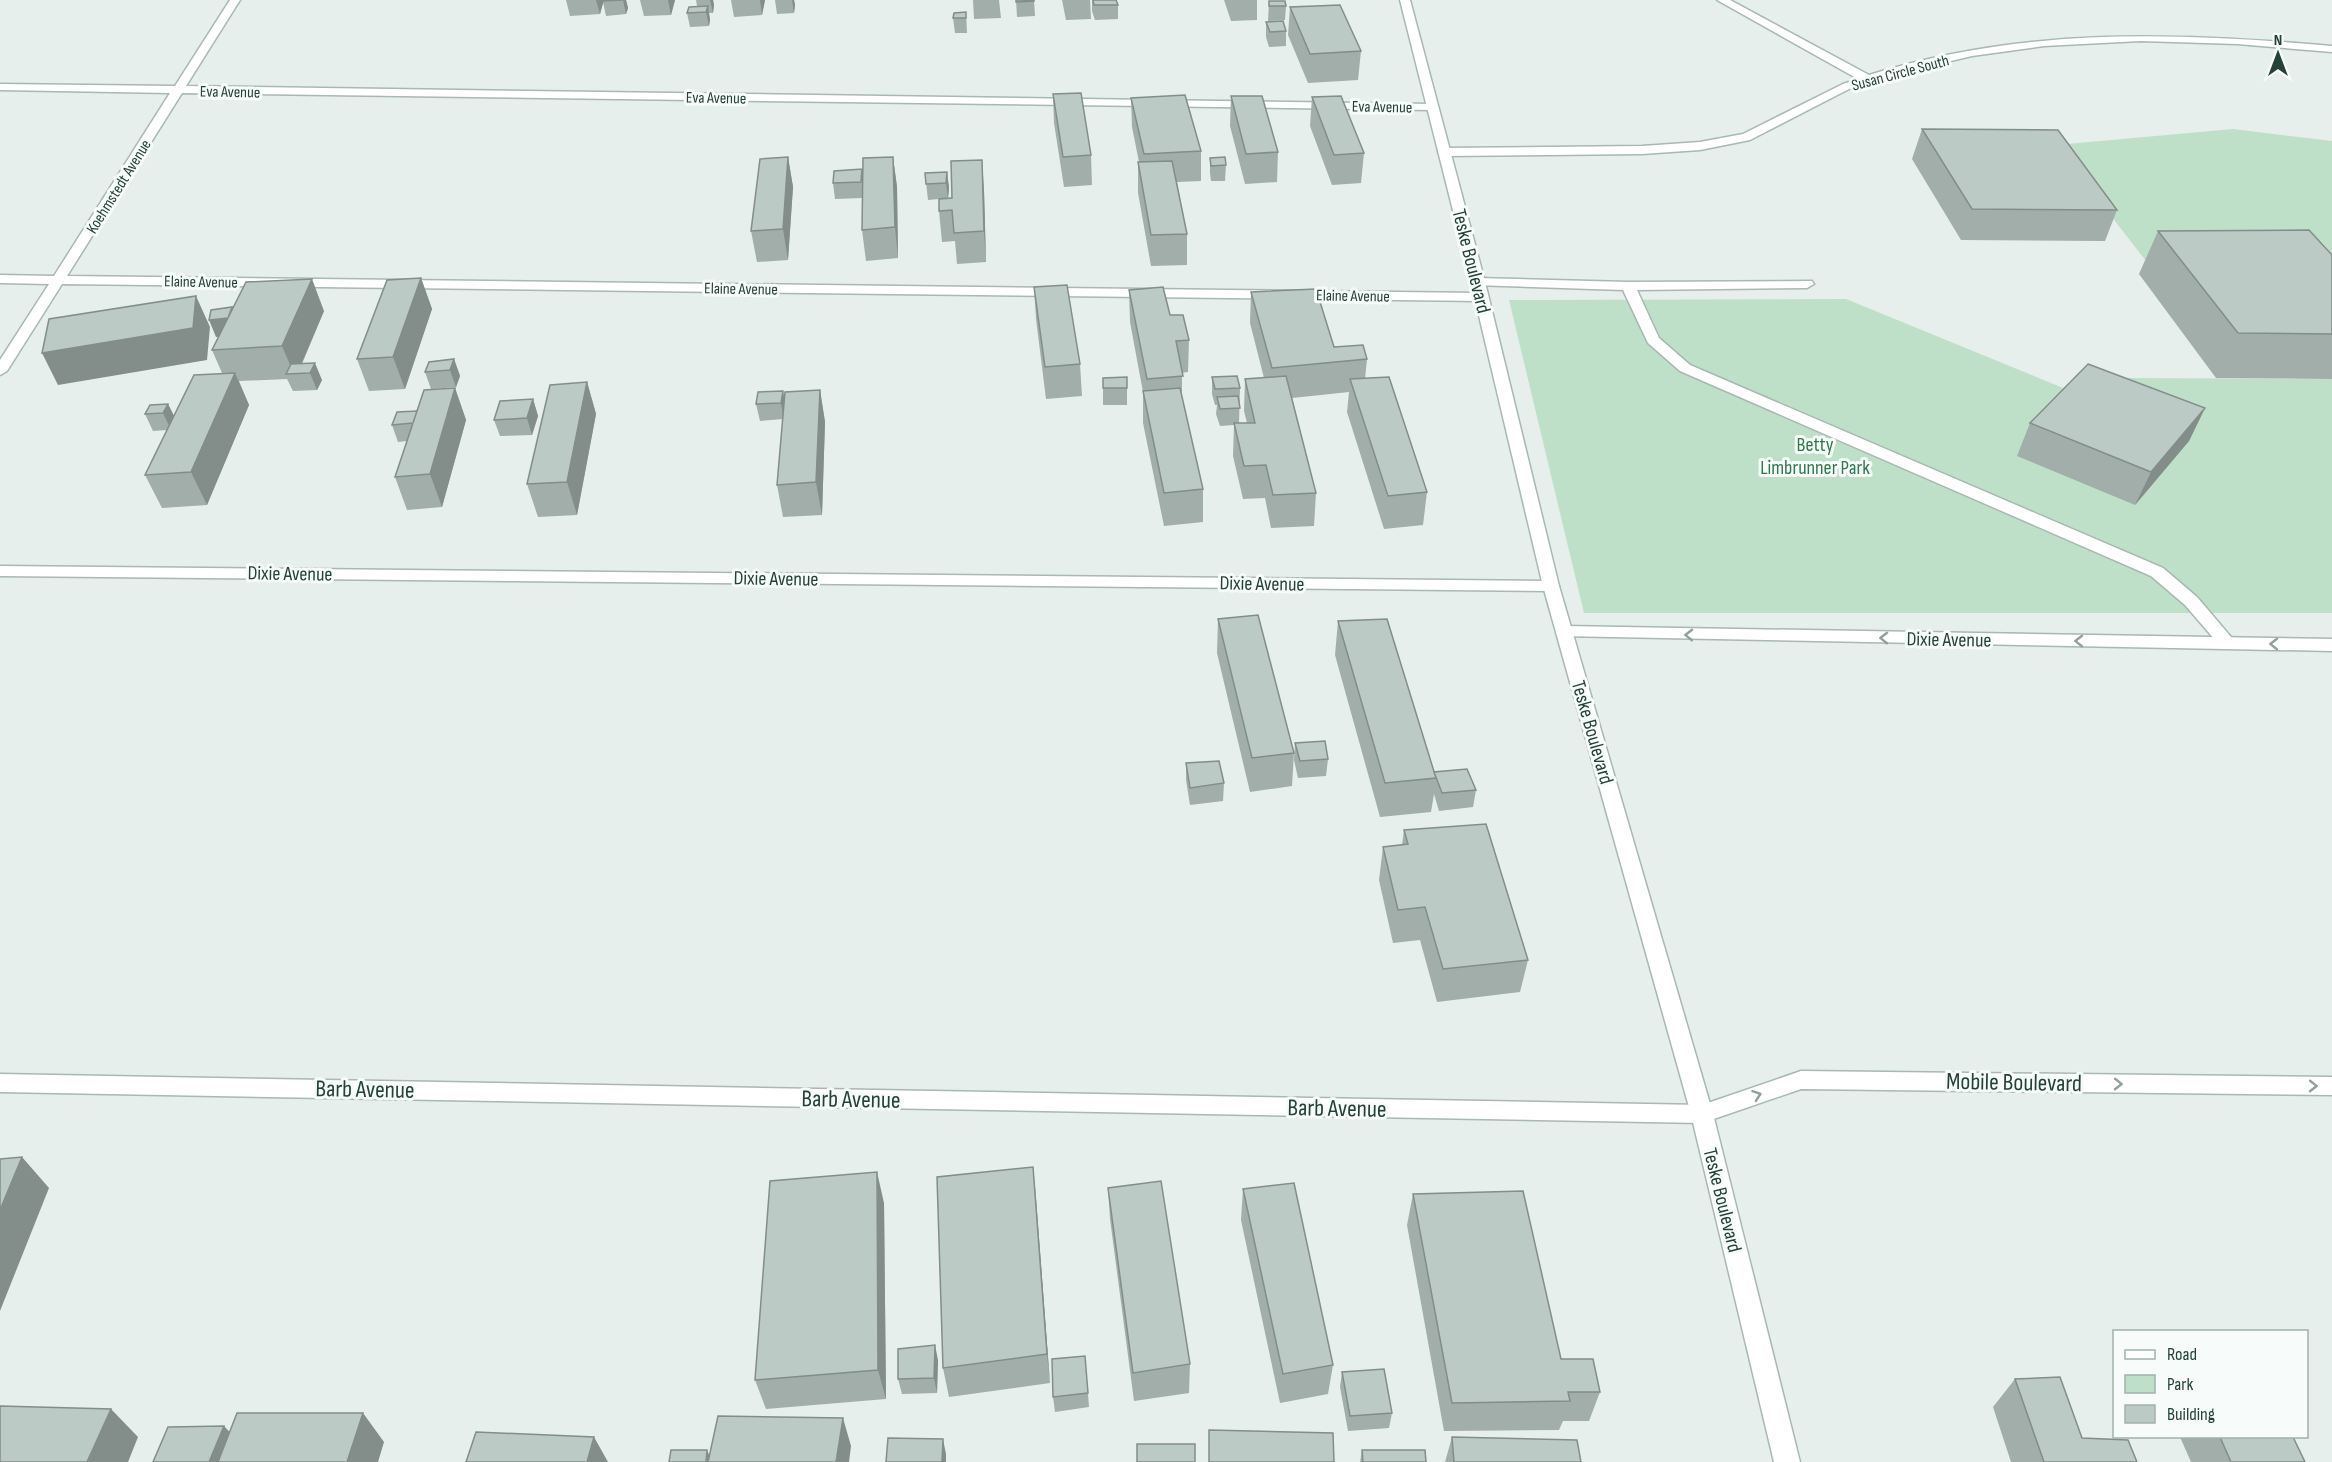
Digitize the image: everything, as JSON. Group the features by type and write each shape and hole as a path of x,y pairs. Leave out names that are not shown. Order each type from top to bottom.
{"street":[{"name":"Koehmstedt Avenue","path":"0,371 236,0"},
{"name":"Teske Boulevard","path":"1405,0 1479,289 1551,586 1702,1114 1787,1462"},
{"path":"1722,0 1867,79"},
{"name":"Susan Circle South","path":"1444,152 1642,150 1700,146 1746,136 1867,79 1972,53 2044,43 2141,39 2237,41 2332,49"},
{"name":"Eva Avenue","path":"0,87 1432,107"},
{"name":"Elaine Avenue","path":"0,279 1479,289 1807,284"},
{"path":"1628,286 1653,340 1685,368 2157,572 2191,601 2228,644"},
{"name":"Dixie Avenue","path":"0,570 1551,586"},
{"name":"Dixie Avenue","path":"1565,632 2332,645"},
{"name":"Mobile Boulevard","path":"1702,1114 1801,1080 2332,1086"},
{"name":"Barb Avenue","path":"0,1083 1702,1114"}],"green space":[{"path":"2233,129 2332,141 2332,325 2156,274 2056,145"},
{"name":"Betty Limbrunner Park","path":"1846,299 2100,403 2127,378 2332,379 2332,613 1584,613 1509,300"}],"building":[{"path":"1016,0 1034,0 1034,1 1016,2"},
{"path":"1093,0 1116,0 1118,5 1094,5"},
{"path":"1269,1 1285,1 1286,6 1269,6"},
{"path":"1340,5 1361,51 1310,54 1290,7"},
{"path":"708,6 706,12 687,13 689,7"},
{"path":"966,12 966,18 953,18 954,13"},
{"path":"1283,21 1286,31 1270,32 1266,22"},
{"path":"1081,93 1091,155 1063,157 1053,94"},
{"path":"1185,95 1201,151 1144,154 1131,98"},
{"path":"1231,96 1262,96 1278,152 1246,154"},
{"path":"1341,96 1364,153 1334,155 1312,97"},
{"path":"1922,129 2058,130 2117,210 1972,209"},
{"path":"788,157 783,229 751,231 760,159"},
{"path":"893,157 895,227 862,230 863,158"},
{"path":"1225,157 1226,165 1211,166 1210,158"},
{"path":"982,160 984,231 954,233 952,210 939,211 939,199 952,198 951,161"},
{"path":"1172,161 1187,234 1151,235 1138,162"},
{"path":"862,169 861,182 833,183 834,171"},
{"path":"947,172 946,183 926,184 925,173"},
{"path":"2309,230 2332,255 2332,334 2238,333 2158,231"},
{"path":"421,278 393,357 357,359 387,280"},
{"path":"312,279 282,346 212,350 246,282"},
{"path":"1067,285 1080,364 1045,367 1034,287"},
{"path":"1163,287 1170,315 1183,315 1189,340 1176,341 1183,376 1147,379 1129,290"},
{"path":"1316,289 1334,347 1363,345 1367,359 1272,368 1251,292"},
{"path":"196,296 193,328 42,353 49,319"},
{"path":"232,307 228,318 209,320 211,310"},
{"path":"454,359 450,370 425,372 429,362"},
{"path":"315,363 310,373 286,374 291,364"},
{"path":"2088,364 2205,408 2151,472 2030,423"},
{"path":"235,373 191,472 145,475 194,375"},
{"path":"1237,376 1240,388 1215,389 1212,377"},
{"path":"1286,376 1316,493 1273,495 1266,465 1244,466 1234,423 1255,423 1245,379"},
{"path":"1127,377 1127,388 1103,388 1103,378"},
{"path":"1389,377 1427,492 1388,496 1350,379"},
{"path":"587,382 567,482 527,484 550,385"},
{"path":"455,388 430,474 395,477 424,390"},
{"path":"1180,388 1203,489 1164,493 1143,391"},
{"path":"820,390 816,482 777,485 785,392"},
{"path":"783,391 781,403 756,404 758,392"},
{"path":"1238,396 1240,408 1220,409 1217,397"},
{"path":"533,399 527,418 494,420 500,401"},
{"path":"168,404 163,413 145,414 150,405"},
{"path":"417,411 413,423 392,425 397,412"},
{"path":"1258,615 1294,753 1252,758 1218,619"},
{"path":"1387,619 1436,778 1385,783 1338,621"},
{"path":"1325,741 1328,759 1300,761 1295,743"},
{"path":"1219,761 1224,783 1190,788 1186,763"},
{"path":"1467,769 1476,790 1442,793 1434,772"},
{"path":"1486,824 1528,960 1443,969 1425,907 1398,910 1383,847 1408,844 1404,830"},
{"path":"22,1157 0,1210 0,1159"},
{"path":"1033,1167 1047,1354 943,1368 937,1177"},
{"path":"877,1172 878,1370 755,1380 770,1181"},
{"path":"1161,1181 1190,1364 1133,1373 1108,1188"},
{"path":"1294,1183 1333,1365 1283,1374 1243,1189"},
{"path":"1523,1191 1561,1359 1593,1359 1600,1392 1568,1392 1570,1401 1452,1403 1413,1194"},
{"path":"935,1345 934,1378 898,1379 898,1349"},
{"path":"1085,1356 1088,1393 1053,1397 1052,1359"},
{"path":"1384,1369 1392,1413 1350,1416 1342,1372"},
{"path":"2060,1377 2082,1438 2128,1440 2137,1462 2044,1462 2015,1379"},
{"path":"0,1406 111,1409 87,1462 0,1462"},
{"path":"237,1413 363,1413 347,1462 218,1462"},
{"path":"718,1416 843,1418 836,1462 708,1462"},
{"path":"224,1426 209,1462 153,1462 168,1427"},
{"path":"1209,1430 1333,1433 1334,1462 1209,1462"},
{"path":"476,1432 594,1437 587,1462 466,1462"},
{"path":"1452,1437 1577,1440 1581,1462 1454,1462"},
{"path":"888,1438 943,1439 942,1462 886,1462"},
{"path":"2220,1438 2293,1438 2305,1462 2231,1462"},
{"path":"1137,1444 1195,1444 1195,1462 1137,1462"},
{"path":"671,1450 707,1450 706,1462 669,1462"},
{"path":"1362,1450 1425,1450 1426,1462 1363,1462"}]}
